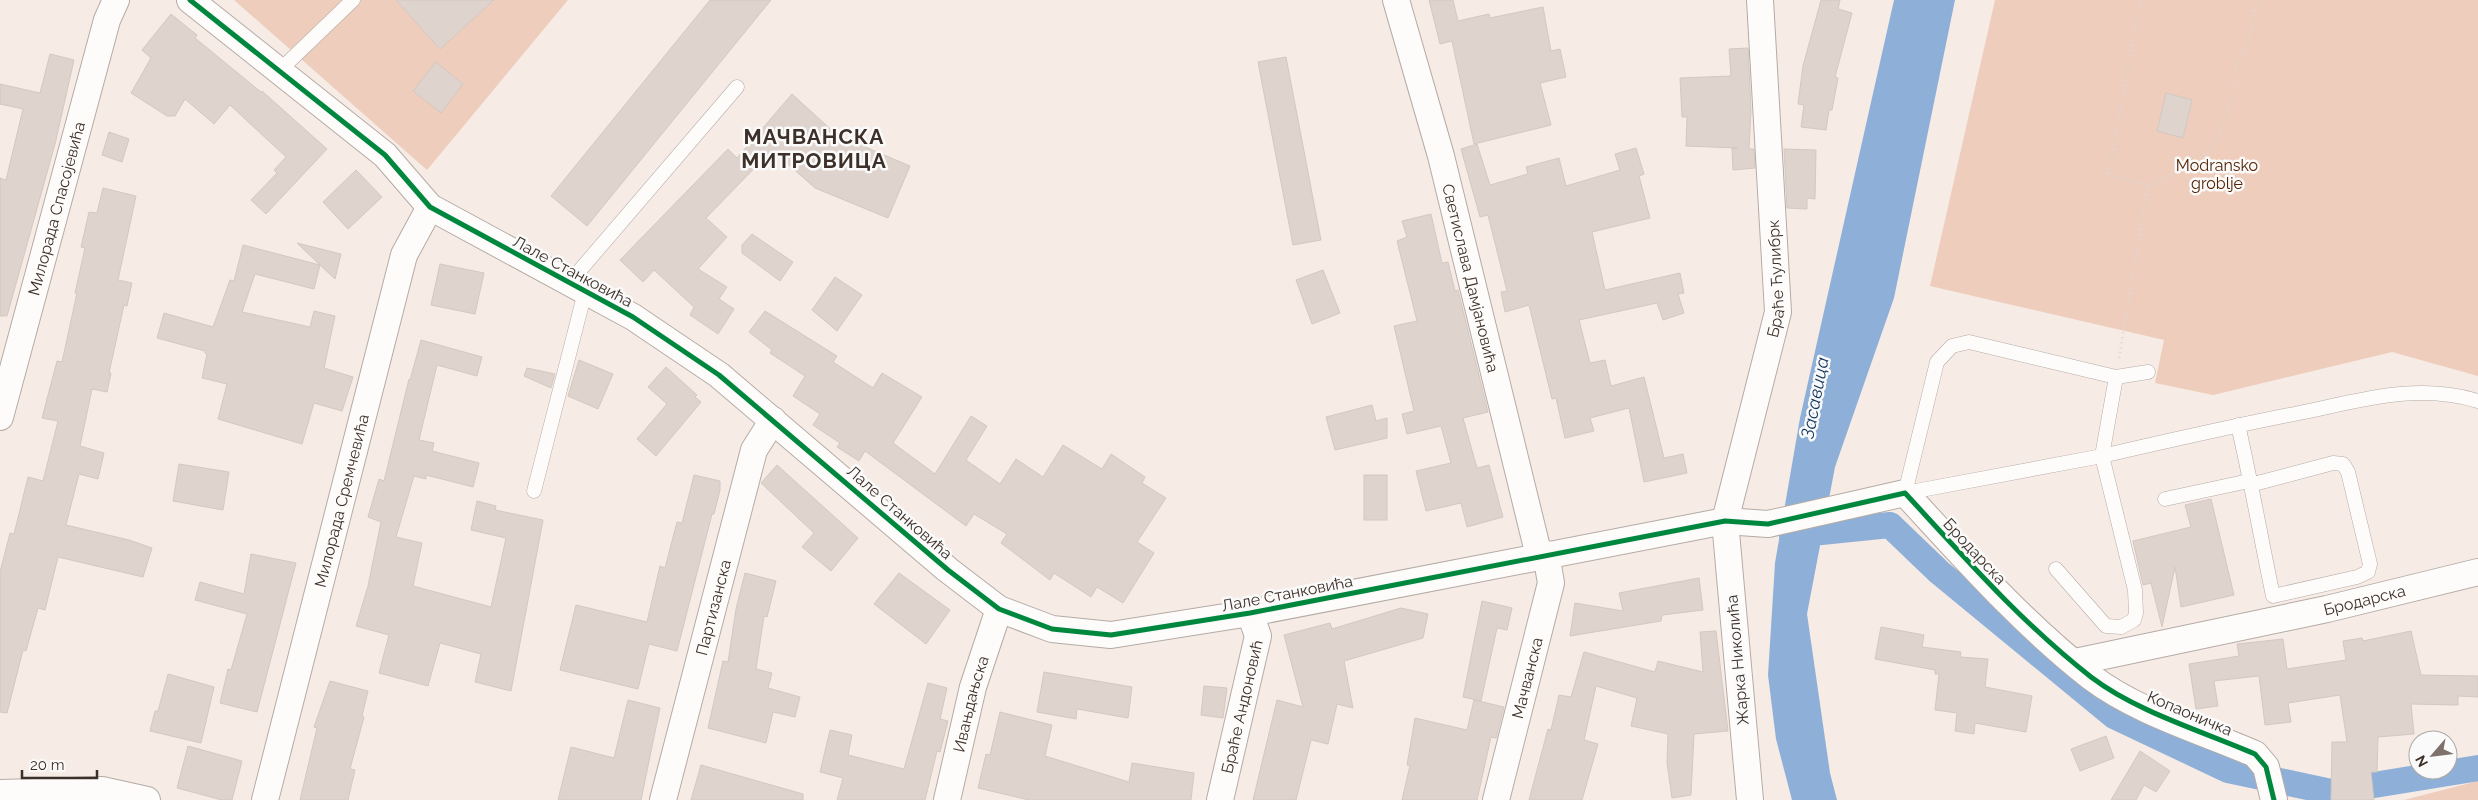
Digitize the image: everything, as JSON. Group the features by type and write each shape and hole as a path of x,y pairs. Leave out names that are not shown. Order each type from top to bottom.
{"street":[{"name":"Милорада Спасојевића","path":"0,417 107,20 116,0"},
{"name":"Лале Станковића","path":"190,0 385,155 430,207 633,317 719,375 948,570 998,608 1052,629 1111,634 1250,613 1725,521 1768,524 1905,493"},
{"name":"Светислава Дамјановића","path":"1396,0 1441,156 1543,555"},
{"name":"Браће Ћулибрк","path":"1725,521 1778,312 1760,0"},
{"name":"Милорада Сремчевића","path":"265,800 404,255 430,207"},
{"name":"Партизанска","path":"663,800 754,450 773,420"},
{"name":"Бродарска","path":"1905,493 1998,594 2075,662 2327,609 2478,572"},
{"name":"Жарка Николића","path":"1725,521 1750,800"},
{"name":"Мачванска","path":"1496,800 1551,583 1543,555"},
{"name":"Ивањдањска","path":"946,800 972,687 998,608"},
{"name":"Браће Андоновић","path":"1220,800 1258,636 1250,613"},
{"name":"Копаоничка","path":"2075,662 2092,677 2138,705 2255,754 2266,767 2274,800"},
{"path":"0,793 59,795 102,790 146,800"}],"lane":[{"path":"279,71 353,0"},
{"path":"534,491 577,287 738,86"},
{"path":"2148,372 2116,377 1970,342 1952,346 1937,362 1905,493 2102,456 2238,425 2406,392 2449,393 2478,401"},
{"path":"2056,569 2106,626 2121,627 2134,620 2136,613 2135,590 2102,456 2116,377"},
{"path":"2165,499 2250,483 2333,464 2343,464 2348,472 2370,564 2368,572 2357,577 2273,596 2250,483 2238,425"}],"path":[{"path":"2140,0 2109,174 2148,186 2194,164 2214,145 2234,95 2235,70 2247,47 2257,0"},
{"path":"2116,377 2148,186"}],"green space":[{"path":"234,0 568,0 427,170"},
{"name":"Modransko groblje","path":"1995,0 2478,0 2478,376 2392,352 2213,395 2155,383 2164,340 1930,286"},
{"path":"2478,781 2478,800 2404,800"}],"water":[{"name":"Засавица","path":"1894,0 1955,0 1894,298 1835,467 1807,614 1830,773 1837,800 1792,800 1776,739 1768,675 1775,563 1800,418"}],"building":[{"path":"396,0 494,0 440,49"},
{"path":"710,0 771,0 587,226 551,196"},
{"path":"1429,0 1453,0 1458,21 1489,14 1490,18 1543,7 1551,51 1560,49 1566,77 1540,83 1551,125 1474,144 1452,41 1440,44"},
{"path":"1821,0 1840,0 1838,9 1852,13 1835,77 1838,78 1832,110 1829,110 1826,130 1801,127 1804,105 1798,104 1803,66"},
{"path":"171,14 197,35 195,38 262,91 327,149 266,214 251,200 277,173 274,170 286,157 230,105 214,124 185,99 175,116 167,116 131,93 151,58 142,50"},
{"path":"1748,48 1751,110 1749,149 1754,149 1755,168 1733,170 1732,148 1737,148 1686,146 1687,117 1682,117 1680,78 1731,76 1729,49"},
{"path":"50,54 74,60 55,144 7,316 0,316 0,178 6,180 23,109 0,104 0,84 40,93"},
{"path":"1286,57 1321,240 1293,245 1258,62"},
{"path":"436,62 463,84 441,113 413,91"},
{"path":"2166,93 2192,100 2183,138 2157,131"},
{"path":"792,94 837,135 910,166 888,218 815,188 772,150 706,218 727,237 698,269 727,287 719,299 734,309 718,334 690,315 694,307 654,270 643,282 620,260 728,149 737,158"},
{"path":"109,132 129,139 122,162 102,155"},
{"path":"1477,144 1490,185 1528,174 1526,167 1559,158 1566,186 1620,170 1615,154 1636,148 1644,174 1639,176 1650,218 1592,232 1605,290 1680,273 1684,293 1678,294 1684,313 1663,320 1657,303 1579,320 1590,363 1605,360 1611,386 1644,377 1664,458 1683,454 1687,473 1644,482 1629,408 1590,418 1594,431 1565,438 1556,398 1552,399 1529,305 1505,312 1501,292 1507,291 1488,215 1480,217 1461,149"},
{"path":"1784,149 1816,150 1815,199 1807,198 1807,209 1787,208"},
{"path":"356,170 382,197 348,229 323,202"},
{"path":"103,188 136,196 118,280 132,283 127,306 124,305 109,373 111,373 107,392 92,389 80,446 104,453 98,479 79,474 66,525 129,540 152,548 143,577 58,557 45,610 38,608 26,651 23,650 7,713 0,712 0,572 10,533 14,534 28,477 43,481 58,421 42,418 57,361 62,362 77,293 75,293 85,248 81,247 89,212 97,213"},
{"path":"1431,214 1442,263 1448,262 1455,291 1458,290 1488,412 1463,418 1477,468 1489,465 1503,517 1467,527 1461,503 1426,511 1416,471 1451,463 1441,426 1407,434 1402,414 1414,411 1394,326 1417,321 1397,241 1407,237 1402,221"},
{"path":"752,234 793,262 780,281 742,253 742,245"},
{"path":"297,243 341,254 335,279 320,265"},
{"path":"243,245 320,265 314,289 255,274 242,312 310,327 314,311 335,316 324,368 353,377 342,411 314,403 302,444 218,419 227,384 202,378 207,354 205,351 157,338 164,313 213,327 230,280 234,281"},
{"path":"440,264 484,273 475,314 431,305"},
{"path":"1323,270 1340,313 1312,324 1296,280"},
{"path":"835,277 862,295 837,331 812,310"},
{"path":"765,311 837,356 833,362 873,388 882,373 922,397 893,443 935,474 971,416 987,426 966,460 1000,484 1016,459 1043,477 1063,445 1102,469 1111,454 1145,477 1142,483 1166,498 1137,542 1154,553 1123,603 1097,587 1091,597 1054,573 1050,580 1001,543 1007,534 974,514 966,526 865,451 859,461 837,447 840,443 813,425 820,414 793,396 805,376 770,353 772,350 749,332"},
{"path":"421,340 482,357 477,376 437,365 419,440 434,443 432,451 479,463 473,487 426,475 426,479 414,476 396,537 422,543 413,586 491,607 506,538 471,530 477,501 496,506 495,510 543,520 511,691 475,682 481,654 440,643 428,686 379,673 389,635 356,626 368,586 381,522 368,517 379,479 384,481 409,379"},
{"path":"579,360 613,374 598,409 568,396"},
{"path":"666,367 697,395 695,397 701,402 656,456 637,439 667,404 648,387"},
{"path":"527,368 555,374 551,388 524,376"},
{"path":"1372,405 1376,421 1387,418 1387,438 1335,450 1326,417"},
{"path":"179,464 229,472 223,510 173,501"},
{"path":"777,465 858,538 831,571 802,547 814,533 761,483"},
{"path":"694,475 720,481 720,490 714,514 712,514 677,651 649,644 638,689 560,670 576,605 647,622 660,566 665,568 677,522 682,523"},
{"path":"1364,475 1387,475 1387,520 1364,520"},
{"path":"2211,499 2234,595 2181,607 2175,567 2162,627 2151,583 2143,585 2133,541 2191,527 2185,505"},
{"path":"251,554 296,563 257,712 220,703 228,669 231,670 247,614 195,600 200,582 244,594"},
{"path":"745,573 776,581 767,617 764,616 756,669 772,673 768,688 800,697 795,717 773,712 766,743 708,728 723,661 728,662 736,609"},
{"path":"899,573 950,610 926,644 874,604"},
{"path":"1699,578 1703,610 1662,615 1661,621 1570,636 1575,603 1623,611 1619,593"},
{"path":"1482,601 1512,608 1507,630 1497,628 1481,701 1463,697"},
{"path":"1401,608 1428,614 1423,638 1344,661 1353,708 1337,704 1328,744 1311,740 1296,800 1253,800 1277,700 1303,707 1284,635 1330,623 1332,629"},
{"path":"1881,627 1924,635 1922,647 1961,652 1960,657 1988,659 1985,687 2032,696 2026,732 1975,723 1974,734 1955,731 1957,713 1935,710 1939,674 1935,674 1935,670 1875,659"},
{"path":"1716,631 1728,731 1694,734 1691,795 1672,798 1667,763 1668,734 1631,726 1637,698 1596,686 1584,740 1598,744 1582,800 1529,800 1548,729 1551,730 1559,695 1571,697 1584,652 1655,672 1658,661 1703,672 1700,632"},
{"path":"2411,631 2421,675 2478,676 2478,697 2458,696 2458,705 2411,704 2414,730 2408,730 2408,734 2378,737 2377,772 2371,772 2374,800 2331,800 2332,742 2347,742 2340,695 2288,703 2291,722 2265,725 2259,676 2214,681 2218,706 2196,709 2189,664 2239,656 2237,644 2283,639 2287,669 2346,660 2343,641 2362,638 2363,641"},
{"path":"1044,672 1132,687 1128,718 1077,709 1076,719 1037,712"},
{"path":"168,674 214,687 201,743 150,731 155,711 158,711"},
{"path":"330,681 368,691 362,716 364,717 350,769 355,770 348,800 300,800 317,728 314,727"},
{"path":"928,683 947,688 940,719 948,721 940,752 937,751 925,800 837,800 843,778 820,772 830,730 852,735 848,755 904,769"},
{"path":"1204,686 1227,688 1223,718 1201,715"},
{"path":"628,700 660,708 641,800 558,800 571,747 614,758"},
{"path":"1474,700 1504,707 1496,738 1491,737 1477,800 1402,800 1410,765 1407,765 1415,718 1467,730"},
{"path":"1000,712 1052,725 1045,756 1129,782 1132,763 1194,773 1191,800 1029,800 978,788 986,754 990,755"},
{"path":"2106,736 2114,758 2080,771 2071,749"},
{"path":"188,746 242,761 232,800 222,800 177,788"},
{"path":"2140,751 2170,771 2156,792 2144,785 2136,800 2111,800"},
{"path":"701,765 803,794 803,800 691,800"}],"waterway":[{"path":"1792,535 1890,525 1939,572 2114,716 2228,770 2331,792 2478,768"}],"cycle path":[{"path":"190,0 385,155 430,207 633,317 719,375 948,570 999,609 1052,629 1111,635 1250,613 1725,521 1768,524 1905,493 2017,612 2091,677 2149,711 2255,754 2266,767 2274,800"}],"district":[{"name":"МАЧВАНСКА МИТРОВИЦА","path":"814,149"}]}
